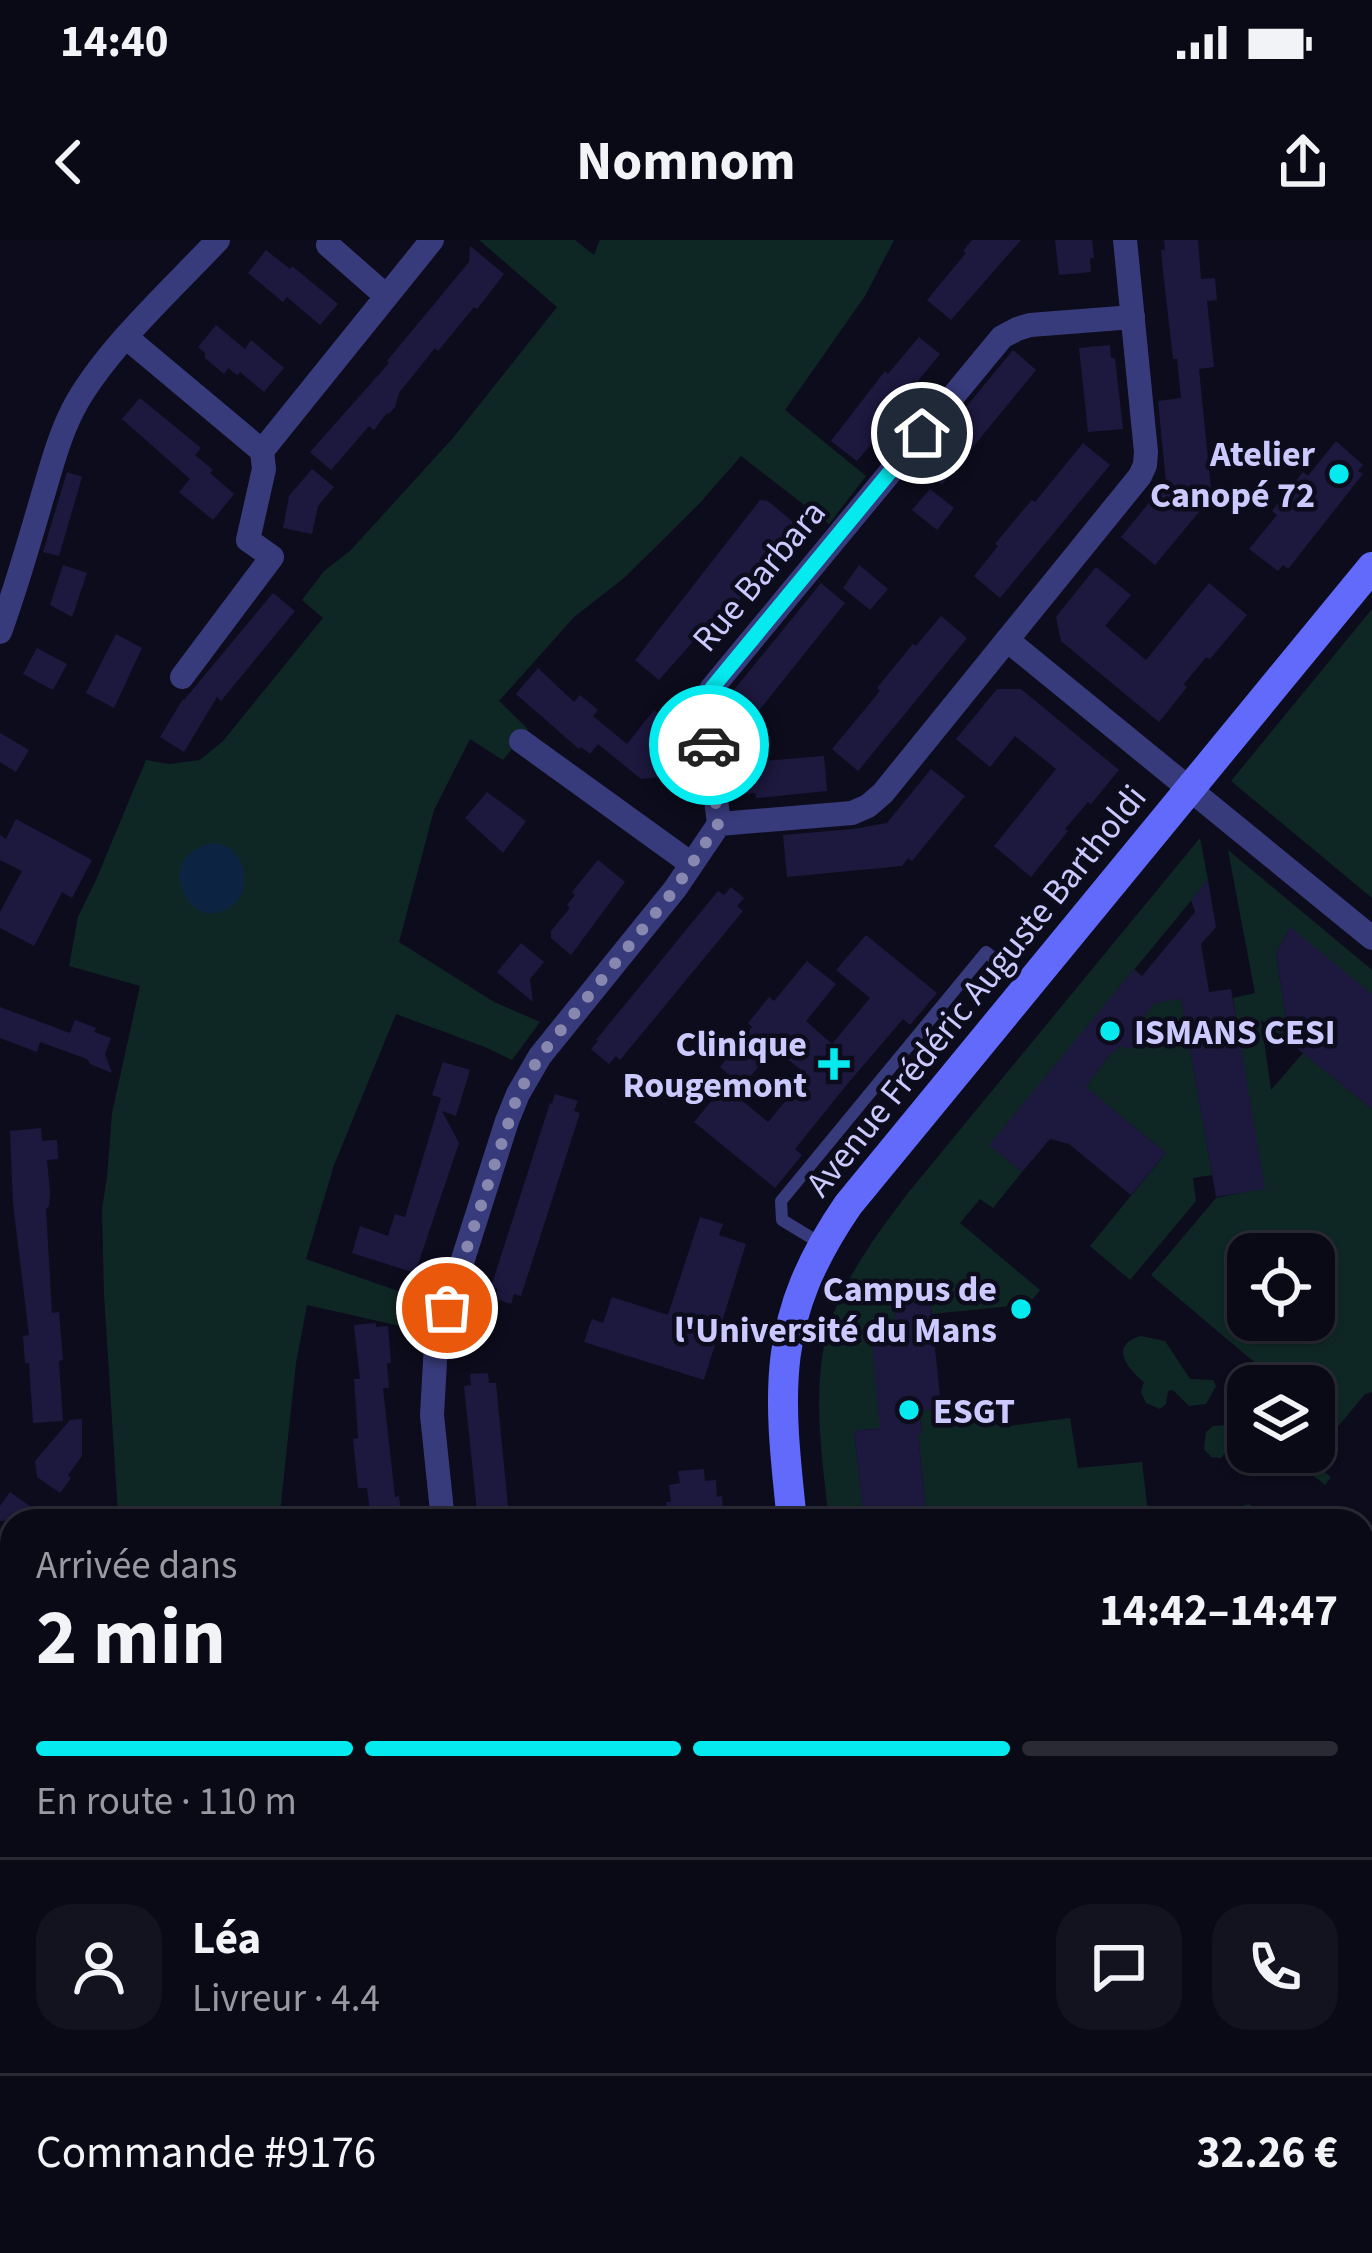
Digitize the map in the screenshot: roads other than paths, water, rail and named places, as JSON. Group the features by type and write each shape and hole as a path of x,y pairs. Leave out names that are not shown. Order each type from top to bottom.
{"street":[{"path":"0,632 65,428 93,377 218,240"},
{"path":"262,452 432,240"},
{"path":"442,1509 432,1415 436,1344 518,1094 540,1056 675,889 718,824 852,813 868,806 1140,476 1146,452 1125,240"},
{"path":"328,244 386,296"},
{"name":"Rue Barbara","path":"718,824 704,702 712,688 1002,337 1030,325 1133,316"},
{"path":"127,338 262,452 264,469 248,540 272,557 182,676"},
{"name":"Avenue Frédéric Auguste Bartholdi","path":"791,1509 782,1430 785,1352 797,1299 821,1244 848,1205 1372,567"},
{"path":"1007,640 1372,938"},
{"path":"520,741 690,863"}],"lane":[{"path":"821,1244 782,1220 781,1201 986,952 1028,986"}],"water":[{"path":"212,843 236,854 245,878 235,903 213,913 190,903 180,880 185,858"}],"place":[{"name":"Atelier Canopé 72","path":"1339,474"},
{"name":"ISMANS CESI","path":"1110,1031"},
{"name":"Clinique Rougemont","path":"834,1064"},
{"name":"Campus de l'Université du Mans","path":"1021,1309"},
{"name":"ESGT","path":"909,1410"}]}
